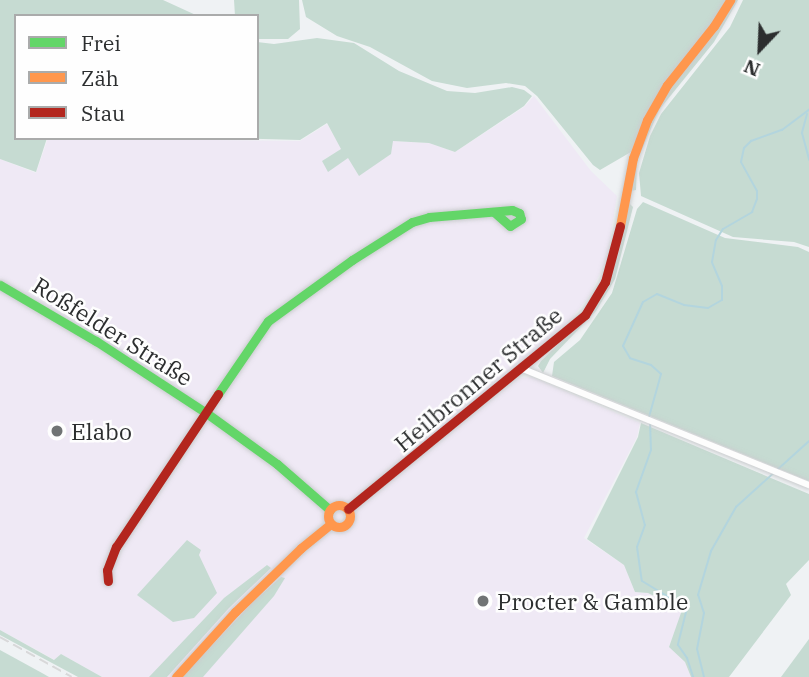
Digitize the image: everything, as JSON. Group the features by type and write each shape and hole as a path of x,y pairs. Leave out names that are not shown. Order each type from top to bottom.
{"street":[{"name":"Heilbronner Straße","path":"348,509 566,334 596,298 614,257 630,169 643,128 667,85 714,26 730,0"},
{"name":"Roßfelder Straße","path":"108,581 107,570 116,547 268,321 401,227 423,219 494,212"},
{"name":"Roßfelder Straße","path":"0,285 96,341 205,412 277,464 330,510"},
{"path":"523,369 809,485"},
{"path":"341,505 348,509 350,518 345,526 331,524 330,510 341,505"},
{"path":"176,677 235,612 301,548 331,524"}],"shaded area":[{"path":"534,96 591,171 617,196 607,259 588,298 558,335 353,499 339,522 518,378 532,377 640,423 637,437 584,538 624,565 635,592 648,593 683,610 669,646 685,662 691,677 102,677 61,654 55,660 0,630 0,159 36,173 47,140 300,141 327,124 342,149 323,160 393,141 429,143 455,152 524,107"}],"green space":[{"path":"0,0 163,0 194,14 14,14 14,140 46,140 36,172 0,159"},
{"path":"234,0 299,0 300,29 288,39 259,39 259,14 235,14"},
{"path":"302,0 726,0 717,18 645,116 631,152 600,170 537,96 525,86 506,83 467,88 432,81 370,47 337,36 306,17"},
{"path":"733,0 738,0 714,42 659,110 637,161 636,190 630,191 634,164 646,129 669,89 715,33"},
{"path":"743,0 809,0 809,247 794,242 733,237 641,196 639,173 650,136 661,114 730,27"},
{"path":"317,38 354,43 399,71 447,91 475,93 512,87 524,90 532,96 524,106 455,152 429,143 393,141 391,154 359,176 348,158 328,172 322,161 341,149 327,123 300,140 259,139 259,42 274,44"},
{"path":"628,202 633,207 615,279 596,311 550,359 543,373 538,366 541,361 590,314 618,256"},
{"path":"643,202 725,238 798,247 809,252 809,481 552,376 554,362 580,340 612,293 637,209"},
{"path":"641,423 809,494 809,560 786,584 791,595 729,677 691,677 685,662 669,647 682,610 648,593 635,592 624,565 587,539 638,437"},
{"path":"187,540 201,550 199,555 217,593 194,618 173,622 137,595"},
{"path":"267,565 271,568 229,608 167,677 149,677 224,598"},
{"path":"281,577 285,578 274,596 203,677 182,677 254,601"},
{"path":"0,630 54,660 61,654 102,677 78,677 0,635"},
{"path":"809,639 809,677 781,677"},
{"path":"0,650 42,673 49,677 0,677"}],"waterway":[{"path":"649,417 661,374 651,365 630,358 623,346 643,302 657,294 684,305 708,308 722,300 722,286 712,262 716,240 723,229 752,212 757,199 757,191 741,162 744,148 751,141 782,130 809,110"},
{"path":"807,114 802,133 809,160"},
{"path":"650,422 651,450 636,492 645,525 637,547 642,581 687,608 678,645 687,658 693,677"},
{"path":"704,677 697,649 704,613 698,595 711,551 736,507 809,441"}],"railway":[{"path":"0,637 72,677"}],"traffic: fast":[{"path":"218,394 268,321 352,260 412,222 429,217 512,210 519,213 521,219 510,226 494,212"},
{"path":"0,285 96,341 205,412 277,464 330,510"}],"traffic: slow":[{"path":"620,226 633,158 647,120 667,85 714,26 730,0"},
{"path":"339,505 347,508 350,516 347,524 339,527 331,524 328,516 331,508 339,505"},
{"path":"176,677 235,612 301,548 331,524"}],"traffic: jam":[{"path":"348,509 585,315 605,282 620,226"},
{"path":"108,581 107,570 116,547 218,394"}],"place":[{"name":"Elabo","path":"57,431"},
{"name":"Procter & Gamble","path":"483,601"}]}
